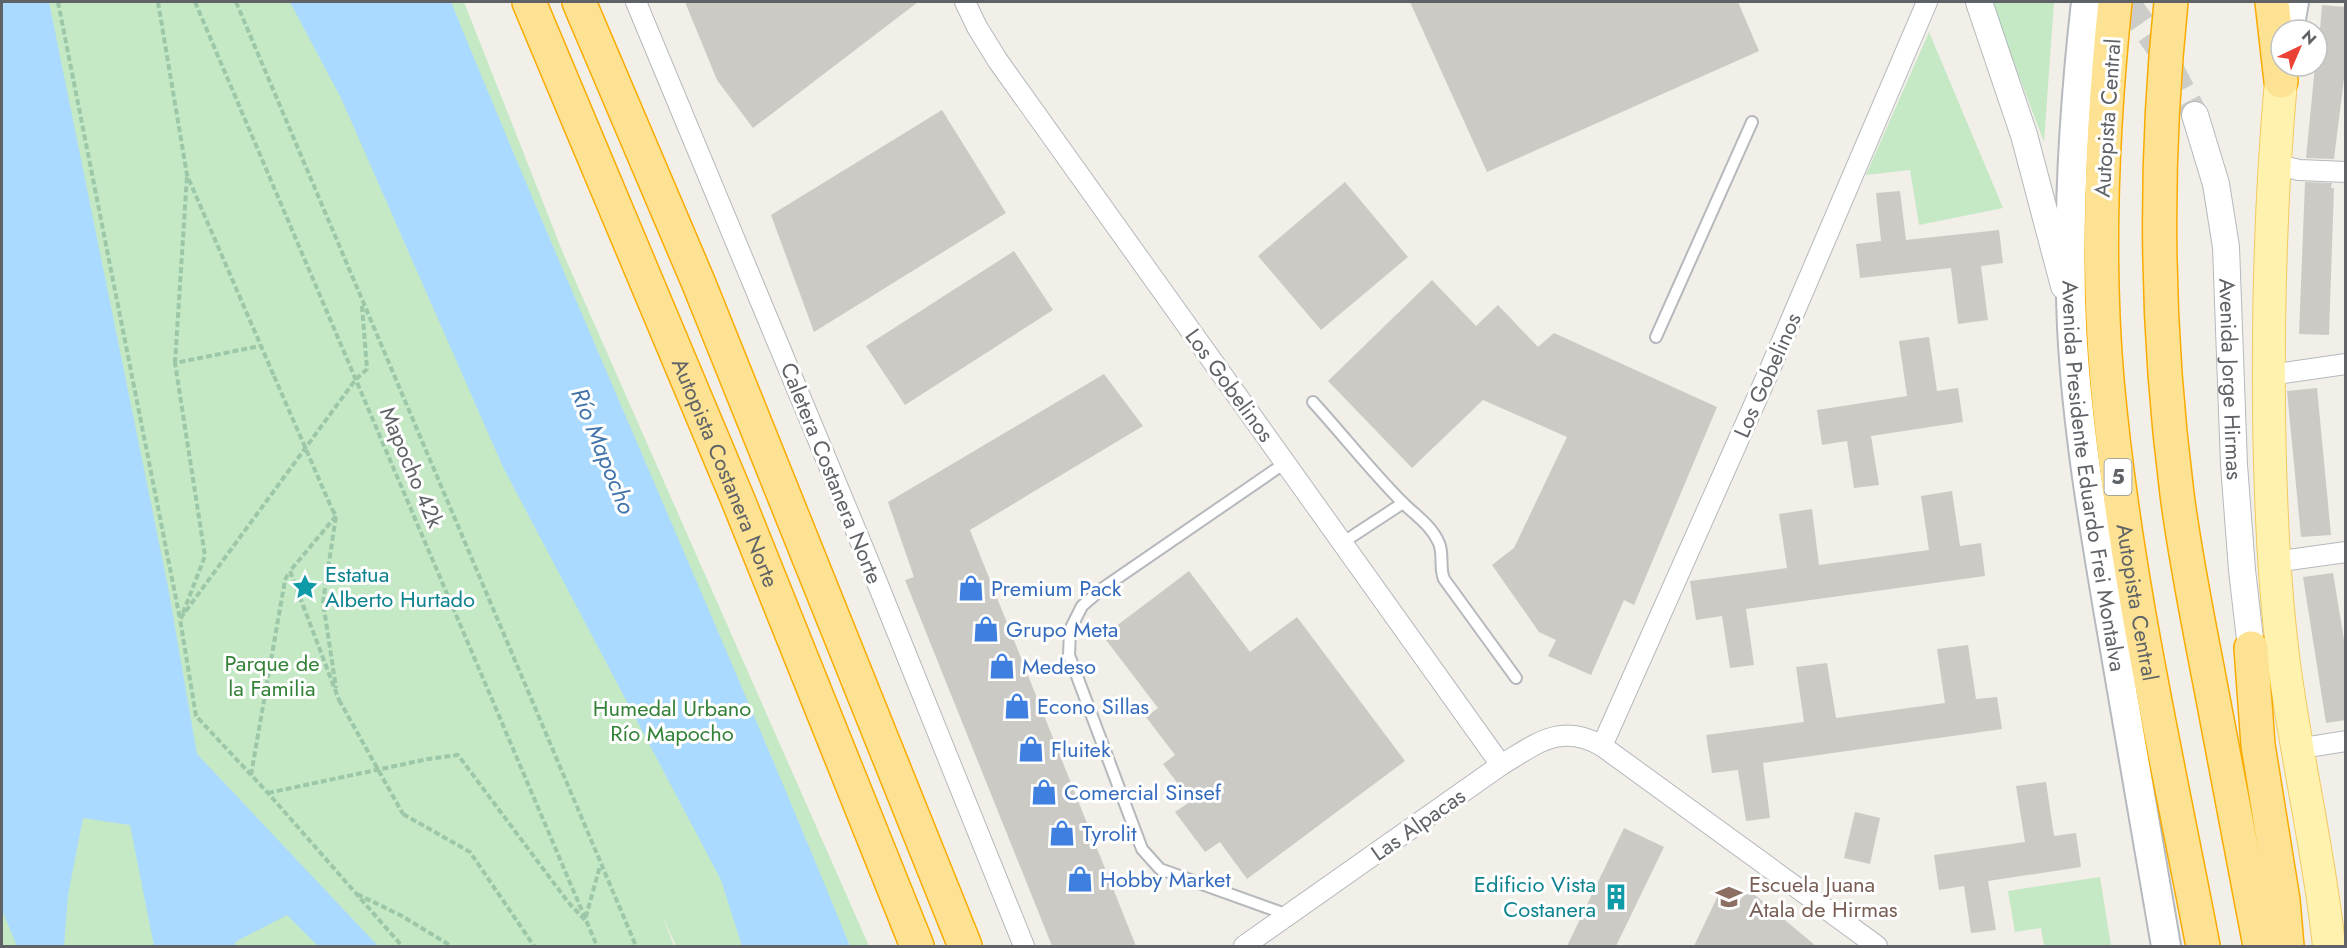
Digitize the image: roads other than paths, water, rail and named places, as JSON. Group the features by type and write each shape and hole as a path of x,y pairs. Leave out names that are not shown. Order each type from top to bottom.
{"highway":[{"name":"Autopista Costanera Norte","path":"529,2 738,500 917,946"},
{"name":"Autopista Costanera Norte","path":"579,2 699,284 965,946"},
{"name":"Autopista Central","path":"2115,2 2104,123 2101,218 2107,378 2127,544 2204,946"},
{"path":"2171,2 2161,123 2159,199 2160,295 2169,423 2188,567 2260,946"},
{"path":"2272,2 2274,18"},
{"path":"2252,648 2258,745 2283,900 2287,946"}],"main road":[{"name":"Avenida Presidente Eduardo Frei Montalva","path":"2086,2 2077,93 2073,174 2072,326 2079,416 2094,525 2166,946"},
{"path":"2291,18 2294,2"},
{"path":"2282,78 2274,164 2270,255 2269,375 2275,562 2283,655 2296,749 2329,940"},
{"path":"2252,648 2329,940"}],"street":[{"name":"Caletera Costanera Norte","path":"636,2 866,555 1024,946"},
{"name":"Los Gobelinos","path":"965,2 998,61 1501,765"},
{"name":"Los Gobelinos","path":"1602,746 1770,369 1927,2"},
{"path":"1979,2 2024,135 2054,242 2072,326"},
{"name":"Avenida Jorge Hirmas","path":"2195,115 2216,184 2226,247 2237,517 2252,648"},
{"path":"2274,164 2299,170 2346,172"},
{"path":"2269,375 2346,364"},
{"path":"2275,562 2346,552"},
{"name":"Las Alpacas","path":"1244,946 1501,765 1535,744 1556,736 1579,736 1602,746 1877,946"},
{"path":"2296,749 2346,741"}],"lane":[{"path":"1656,337 1752,122"},
{"path":"1313,402 1403,503 1426,524 1439,544 1442,557 1440,569 1444,579 1516,678"},
{"path":"1285,463 1103,588 1082,606 1070,630 1069,655 1142,849 1160,869 1288,915"},
{"path":"1342,543 1403,503"}],"water":[{"path":"2,2 49,2 168,587 197,754 378,946 318,946 287,915 235,942 236,946 154,946 130,825 83,818 68,895 64,946 17,946 2,910"},
{"name":"Humedal Urbano Río Mapocho","path":"290,2 451,2 850,946 742,946 721,880 503,467 341,98"}],"tunnel":[{"path":"2127,2 2162,52 2195,115"}],"place":[{"name":"Estatua Alberto Hurtado","path":"305,587"},
{"name":"Premium Pack","path":"971,588"},
{"name":"Grupo Meta","path":"986,629"},
{"name":"Medeso","path":"1002,666"},
{"name":"Econo Sillas","path":"1017,706"},
{"name":"Fluitek","path":"1031,749"},
{"name":"Comercial Sinsef","path":"1044,792"},
{"name":"Tyrolit","path":"1062,833"},
{"name":"Hobby Market","path":"1080,879"},
{"name":"Edificio Vista Costanera","path":"1616,897"},
{"name":"Escuela Juana Atala de Hirmas","path":"1729,897"}],"water label":[{"name":"Río Mapocho","path":"603,451"}],"park label":[{"name":"Parque de la Familia","path":"272,676"}]}
